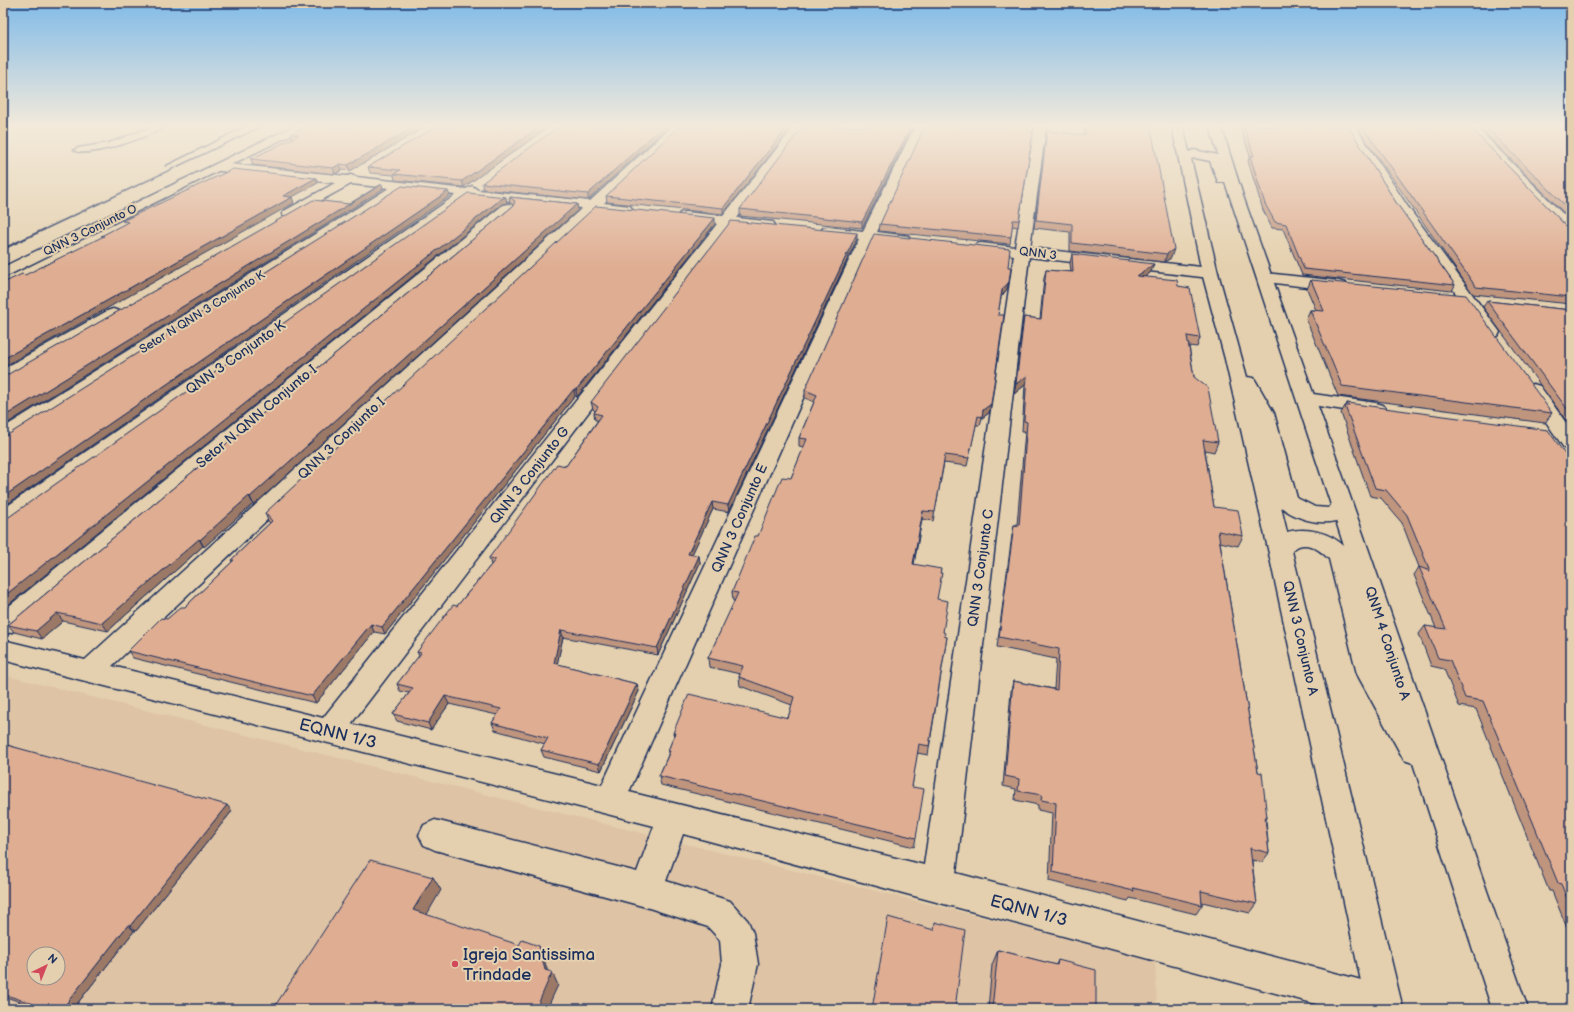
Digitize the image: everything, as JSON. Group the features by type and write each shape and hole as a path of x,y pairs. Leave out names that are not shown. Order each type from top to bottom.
{"street":[{"name":"QNN 3 Conjunto O","path":"3,273 207,173"},
{"path":"282,173 638,211"},
{"path":"280,220 361,173"},
{"name":"QNN 3 Conjunto I","path":"90,671 628,173"},
{"name":"QNN 3 Conjunto G","path":"330,730 765,173"},
{"name":"QNN 3 Conjunto E","path":"610,801 868,235 898,173"},
{"name":"QNN 3 Conjunto C","path":"938,885 1022,251 1034,173"},
{"name":"QNN 3 Conjunto A","path":"1188,173 1210,274 1234,359 1280,549 1384,1007"},
{"path":"1221,173 1226,192 1241,212"},
{"path":"1229,173 1241,212"},
{"path":"1380,173 1403,209 1477,300 1501,344"},
{"path":"1515,173 1571,230"},
{"name":"QNN 3 Conjunto K","path":"3,520 486,180"},
{"name":"Setor N QNN 3 Conjunto K","path":"3,437 401,186"},
{"name":"Setor N QNN Conjunto I","path":"3,625 508,208"},
{"name":"QNM 4 Conjunto A","path":"1241,212 1342,505 1510,1009"},
{"path":"668,214 783,226"},
{"path":"814,229 914,240"},
{"name":"QNN 3","path":"968,246 1022,251 1210,274"},
{"path":"1265,278 1351,287"},
{"path":"1446,297 1477,300"},
{"path":"3,377 128,306"},
{"path":"1234,359 1264,413 1287,501 1295,508 1320,516 1336,514 1342,505"},
{"path":"1523,376 1567,439"},
{"path":"1306,400 1392,411"},
{"path":"1540,430 1567,439"},
{"path":"1280,549 1288,540 1298,537 1311,538 1329,545 1340,556 1370,674 1438,792"},
{"name":"EQNN 1/3","path":"3,650 330,730 938,885 1384,1007"},
{"path":"646,891 673,817"},
{"path":"435,835 646,891 718,913 736,933 740,964 730,1009"}],"shaded area":[{"path":"3,675 1155,960 1157,1009 3,1009"}],"building":[{"path":"224,173 272,173 316,178 283,196 292,197 3,359 3,283 22,274 25,275 104,236 101,236 128,222 122,221"},
{"path":"395,173 473,173 462,181 394,174"},
{"path":"495,173 611,173 588,194 482,183"},
{"path":"630,173 751,173 723,208 606,196"},
{"path":"767,173 887,173 862,222 740,209"},
{"path":"903,173 1026,173 1019,220 1013,220 1011,237 880,224"},
{"path":"1042,173 1160,173 1174,249 1167,254 1072,243 1072,224 1036,220"},
{"path":"1255,173 1378,173 1397,204 1455,285 1304,269 1286,224 1275,222 1265,204"},
{"path":"1395,173 1515,173 1568,228 1571,229 1571,297 1476,287"},
{"path":"1533,173 1571,173 1571,211"},
{"path":"382,184 3,417 3,376 313,200 349,204"},
{"path":"402,186 448,191 3,497 3,437"},
{"path":"468,193 506,197 501,199 3,597 3,520"},
{"path":"509,197 577,204 250,497 249,496 200,540 199,539 102,623 57,613 36,631 8,625 513,206 515,201"},
{"path":"596,206 715,218 576,390 574,389 382,627 371,624 312,696 128,651 161,618 167,619 181,607 185,607 272,521 265,513"},
{"path":"731,221 857,233 728,505 712,502 688,554 699,556 657,648 561,630 554,663 637,684 599,764 541,750 548,738 492,723 501,709 445,696 428,723 393,714 413,688 397,684 421,653 417,652 453,605 457,606 496,559 489,558 557,464 566,466 602,415 594,413 598,407 591,402"},
{"path":"874,234 1010,249 1008,267 1011,267 1009,282 1002,290 998,315 1004,315 991,404 983,410 982,417 978,416 969,458 945,455 935,512 923,511 913,564 941,569 940,573 942,573 937,599 948,601 943,632 945,633 944,636 947,637 929,746 919,744 912,787 924,789 916,838 659,776 670,751 668,751 675,733 673,733 689,694 788,718 794,697 739,677 743,666 708,658 738,593 732,592 755,536 758,536 782,477 791,478 807,439 799,438 817,395 805,390"},
{"path":"1072,254 1154,264 1137,276 1177,280 1178,286 1190,288 1200,338 1187,336 1194,377 1208,388 1218,442 1203,440 1214,507 1238,510 1243,536 1218,531 1258,772 1262,773 1267,818 1265,818 1269,853 1250,848 1257,904 1201,891 1202,905 1133,888 1134,891 1053,872 1056,803 1041,800 1042,795 1018,791 1019,779 1005,776 1013,681 1057,690 1059,649 999,637 1014,525 1019,526 1027,422 1024,421 1027,376 1016,384 1024,317 1041,319 1046,270 1073,272"},
{"path":"1311,280 1466,295 1552,413 1342,386 1310,310 1324,311"},
{"path":"1487,301 1571,310 1571,414"},
{"path":"1347,403 1548,430 1571,463 1571,474 1567,473 1571,478 1571,908 1561,884 1558,883 1483,701 1465,698 1450,660 1438,658 1425,626 1446,629 1419,567 1430,571 1407,515 1386,490 1375,488 1345,406 1349,406"},
{"path":"3,744 227,805 130,926 128,925 62,1009 49,1009 3,994"},
{"path":"370,860 433,877 413,910 519,945 522,940 539,946 545,970 552,972 536,1009 273,1009"},
{"path":"888,917 934,930 935,922 965,930 955,1009 872,1009"},
{"path":"998,950 1057,965 1058,960 1096,970 1096,1009 992,1009"}],"railway":[{"path":"43,230 163,173"},
{"path":"3,249 45,229"}],"place":[{"name":"Igreja Santissima Trindade","path":"455,964"}]}
